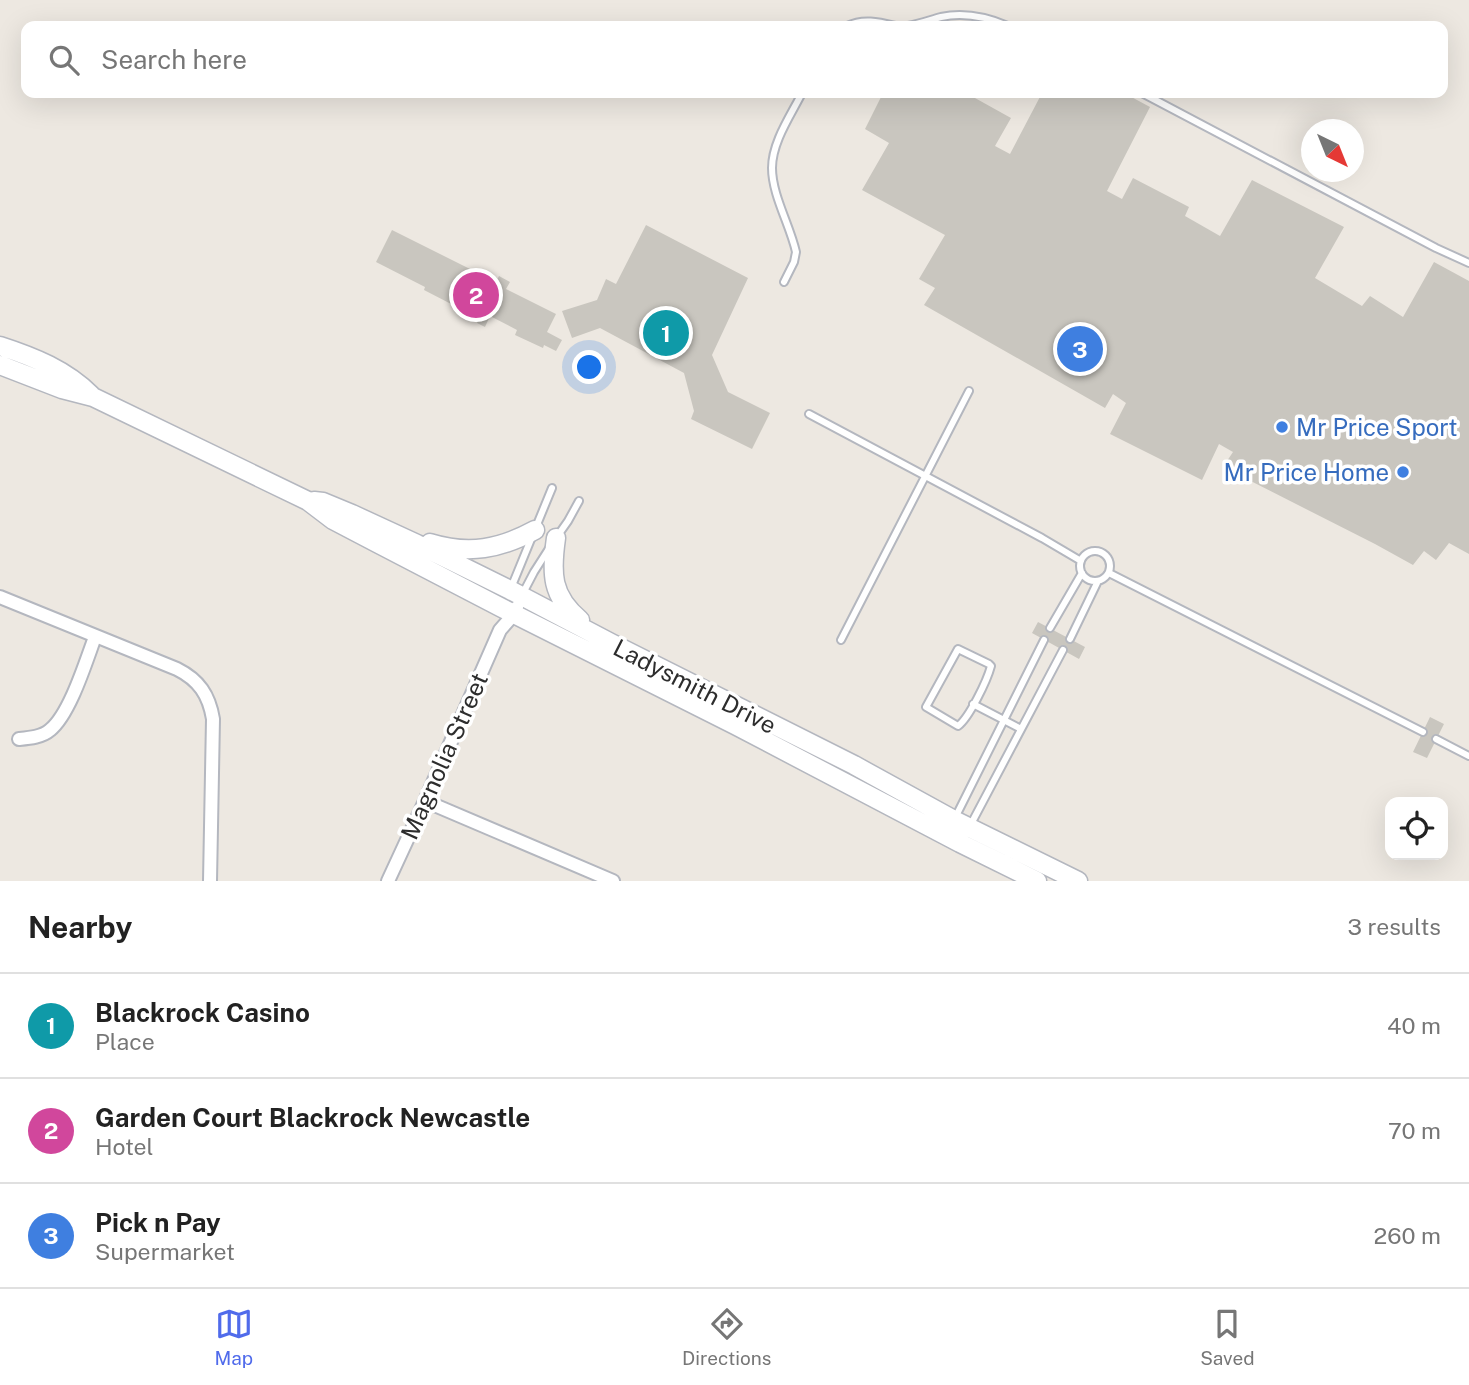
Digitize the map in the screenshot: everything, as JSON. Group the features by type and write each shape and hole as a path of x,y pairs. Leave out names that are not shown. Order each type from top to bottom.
{"street":[{"name":"Ladysmith Drive","path":"0,346 54,368 93,397"},
{"name":"Ladysmith Drive","path":"0,365 62,389 93,397 308,501 333,520 735,725 957,831 1078,881"},
{"name":"Ladysmith Drive","path":"308,501 323,502 386,530 854,765 1037,881"},
{"path":"386,530 439,545 478,550 504,545 535,530"},
{"path":"556,538 554,583 563,603 582,622 611,643"},
{"name":"Magnolia Street","path":"388,881 516,593"},
{"path":"0,597 189,675 206,694 213,719 210,881"},
{"path":"19,739 48,732 59,720 96,637"},
{"path":"425,801 613,881"}],"lane":[{"path":"926,21 944,16 972,16 997,21"},
{"path":"784,282 794,262 796,251 775,184 773,157 800,98"},
{"path":"1151,98 1469,263"},
{"path":"841,640 969,391"},
{"path":"809,414 1081,561"},
{"path":"516,593 535,530 552,488"},
{"path":"516,593 568,521 579,501"},
{"path":"1091,552 1101,552 1110,563 1109,573 1098,581 1088,580 1082,573 1081,561 1091,552"},
{"path":"1050,628 1082,573"},
{"path":"1109,573 1423,732"},
{"path":"1070,639 1098,581"},
{"path":"957,831 1004,720 1044,640"},
{"path":"958,649 991,666 973,704 958,726 926,708 958,649"},
{"path":"957,831 1021,729 1063,650"},
{"path":"631,653 657,657"},
{"path":"678,668 695,685"},
{"path":"973,704 1021,729"},
{"path":"1436,739 1469,756"}],"building":[{"path":"880,98 975,98 1011,118 995,146 1010,154 1039,98 1133,98 1150,107 1107,191 1122,199 1133,178 1189,207 1185,216 1220,236 1252,180 1344,227 1315,278 1362,306 1370,296 1403,317 1434,262 1469,281 1469,554 1449,543 1436,560 1424,551 1413,565 1223,467 1233,452 1219,444 1202,480 1110,434 1126,403 1113,394 1105,408 924,305 935,288 919,279 945,235 862,190 889,143 865,129"},
{"path":"646,225 748,278 712,355 728,392 770,413 752,449 691,419 694,411 684,373 600,328 572,338 562,311 597,300 606,279 616,284"},
{"path":"392,230 496,282 499,276 510,282 506,289 556,314 547,332 562,340 556,351 515,335 517,330 490,316 485,327 477,323 482,312 458,300 455,306 376,262"},
{"path":"1038,622 1085,647 1079,659 1032,633"},
{"path":"1430,717 1444,724 1427,758 1413,752"}],"place":[{"name":"Garden Court Blackrock Newcastle","path":"476,295"},
{"name":"Blackrock Casino","path":"666,333"},
{"name":"Pick n Pay","path":"1080,349"},
{"name":"Mr Price Sport","path":"1282,427"},
{"name":"Mr Price Home","path":"1403,472"}]}
